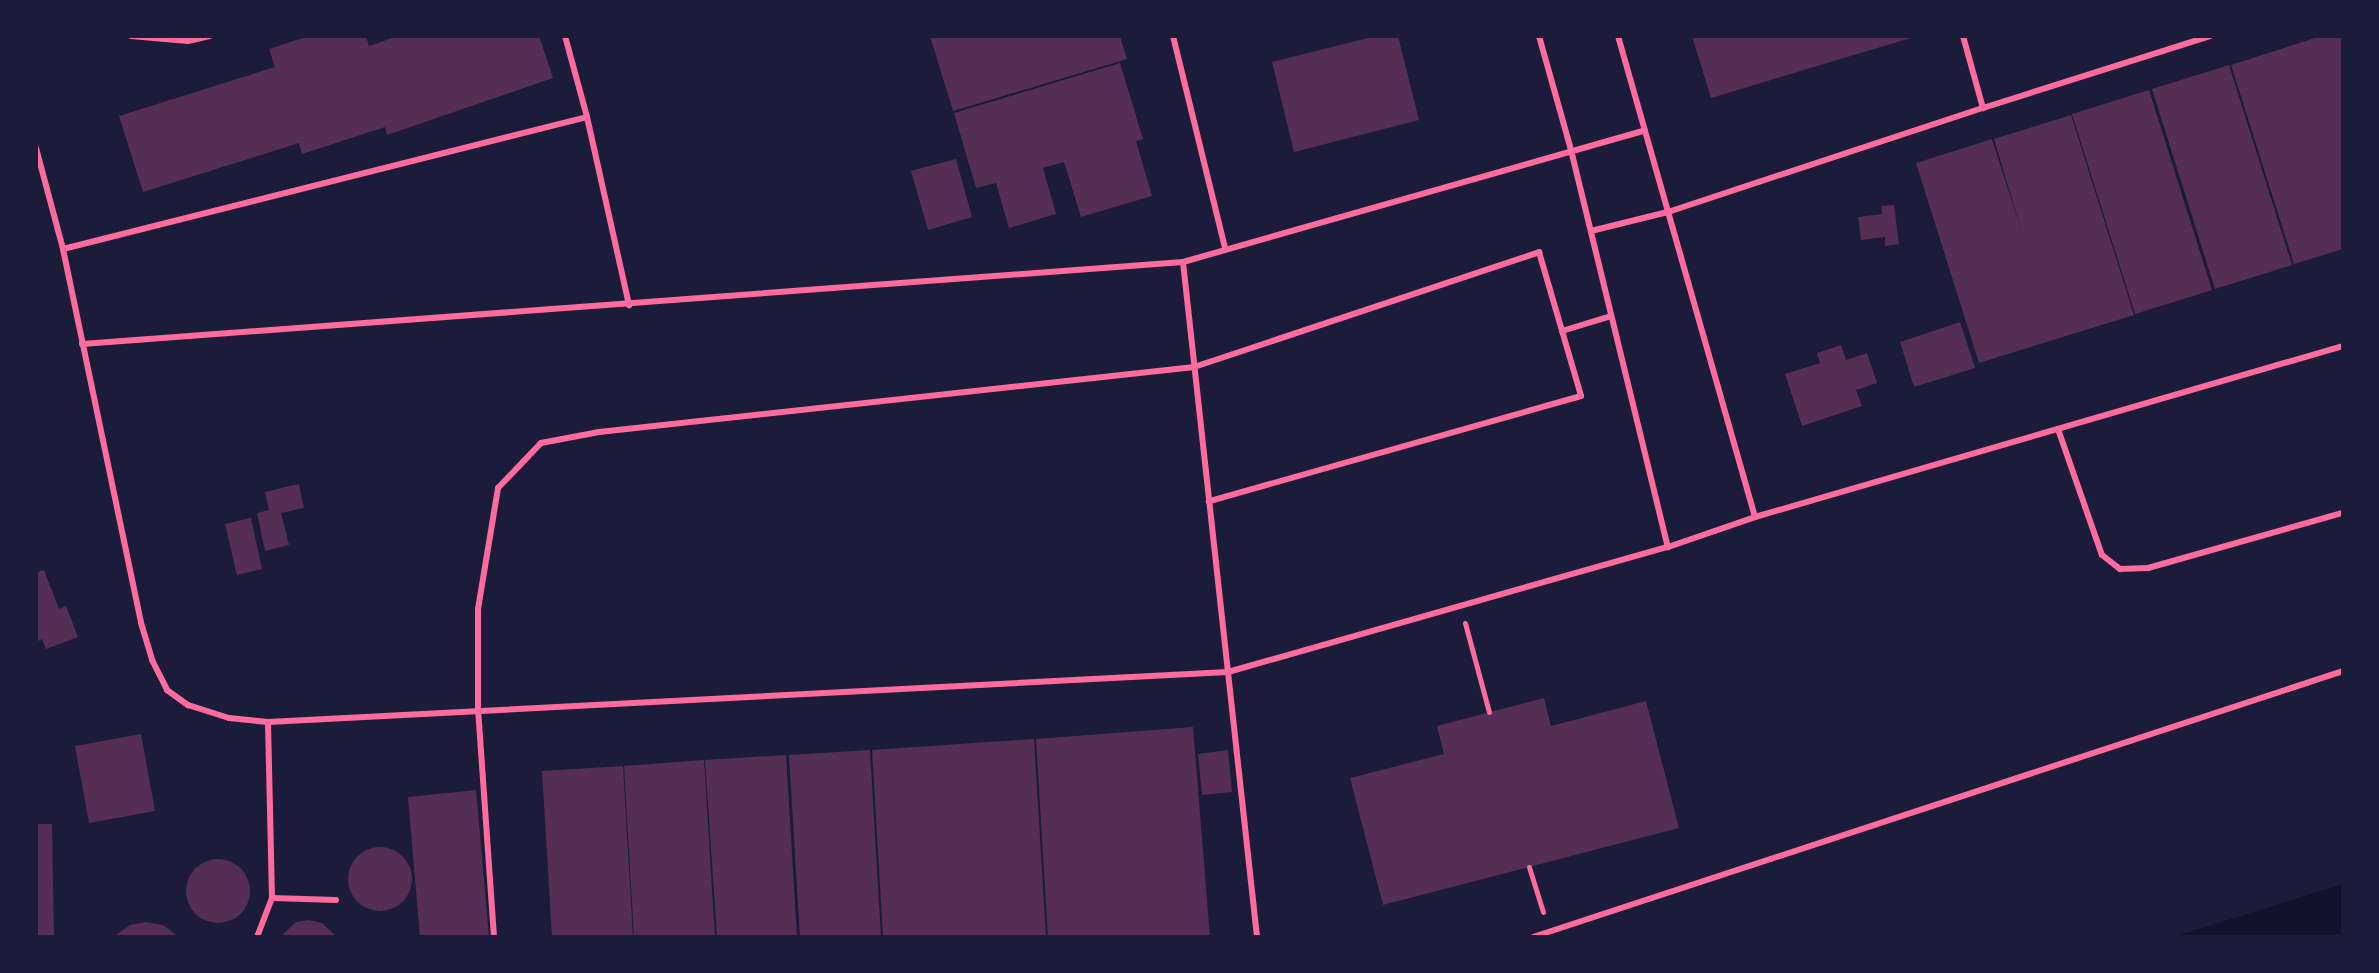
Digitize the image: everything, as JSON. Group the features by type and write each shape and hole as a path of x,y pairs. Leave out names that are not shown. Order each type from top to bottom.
{"lane":[{"path":"131,36 188,41 209,36"},
{"path":"565,36 587,117 629,305"},
{"path":"1173,36 1225,248"},
{"path":"1539,36 1571,150 1668,547"},
{"path":"1618,36 1755,517"},
{"path":"1963,36 1983,108"},
{"path":"1591,231 1668,212 2210,36"},
{"path":"63,249 587,117"},
{"path":"82,344 1183,262 1645,130"},
{"path":"36,148 63,249 141,623 152,660 167,690 188,705 229,718 268,722 1228,672 1668,547 1755,517 2343,346"},
{"path":"494,937 478,710 478,609 498,488 541,443 599,432 1194,367 1539,252 1581,396 1209,501"},
{"path":"1183,262 1257,937"},
{"path":"1562,331 1611,316"},
{"path":"2058,429 2102,555 2120,569 2148,568 2343,513"},
{"path":"1533,937 2343,671"},
{"path":"257,937 272,898 268,722"},
{"path":"272,898 336,900"}],"path":[{"path":"1460,606 1489,712"},
{"path":"1529,867 1549,932"}],"shaded area":[{"path":"2343,884 2343,937 2173,937"}],"building":[{"path":"309,36 366,36 369,46 398,36 539,36 553,78 387,135 385,127 302,154 299,143 143,192 119,116 275,67 269,49"},
{"path":"930,36 1120,36 1127,59 953,111"},
{"path":"1376,36 1398,36 1419,120 1294,152 1272,62"},
{"path":"1692,36 1914,36 1914,37 1711,98"},
{"path":"2321,36 2343,36 2343,249 2294,264 2231,65"},
{"path":"1120,63 1143,139 1136,141 1152,196 1081,217 1064,162 1043,168 1056,214 1009,228 996,183 976,188 954,113"},
{"path":"2229,65 2292,265 2215,289 2152,89"},
{"path":"2149,90 2212,290 2135,314 2072,114"},
{"path":"2071,115 2134,315 1979,363 1916,163 1992,139 2023,236 1994,139"},
{"path":"956,159 972,217 928,230 911,171"},
{"path":"1894,205 1899,244 1885,246 1885,237 1861,240 1858,217 1882,214 1881,206"},
{"path":"1960,322 1975,368 1914,387 1900,342"},
{"path":"1841,345 1846,360 1867,353 1877,383 1856,390 1862,406 1802,426 1785,374 1820,363 1817,353"},
{"path":"299,484 304,508 281,513 289,545 265,551 257,513 269,510 265,492"},
{"path":"251,518 262,569 237,575 225,524"},
{"path":"44,570 59,609 66,606 78,637 46,649 42,639 36,642 36,573"},
{"path":"1544,698 1551,726 1646,701 1679,828 1383,905 1350,778 1444,754 1437,726"},
{"path":"1193,727 1210,937 1048,937 1036,739"},
{"path":"141,734 155,811 89,823 75,746"},
{"path":"1034,739 1046,937 883,937 872,750"},
{"path":"870,750 881,937 800,937 789,755"},
{"path":"1228,750 1232,792 1202,795 1198,754"},
{"path":"786,755 797,937 717,937 705,760"},
{"path":"704,760 715,937 634,937 624,766"},
{"path":"623,766 633,937 552,937 542,771"},
{"path":"476,790 489,937 420,937 408,797"},
{"path":"36,824 52,824 54,937 36,937"},
{"path":"374,847 386,847 403,856 410,867 410,891 403,902 386,911 374,911 362,906 353,897 348,885 348,873 353,861 362,852"},
{"path":"212,859 224,859 241,868 248,879 248,903 241,914 224,923 212,923 200,918 191,909 186,897 186,885 191,873 200,864"},
{"path":"309,920 322,923 337,937 280,937 296,922"},
{"path":"146,922 163,925 179,937 113,937 130,925"}]}
